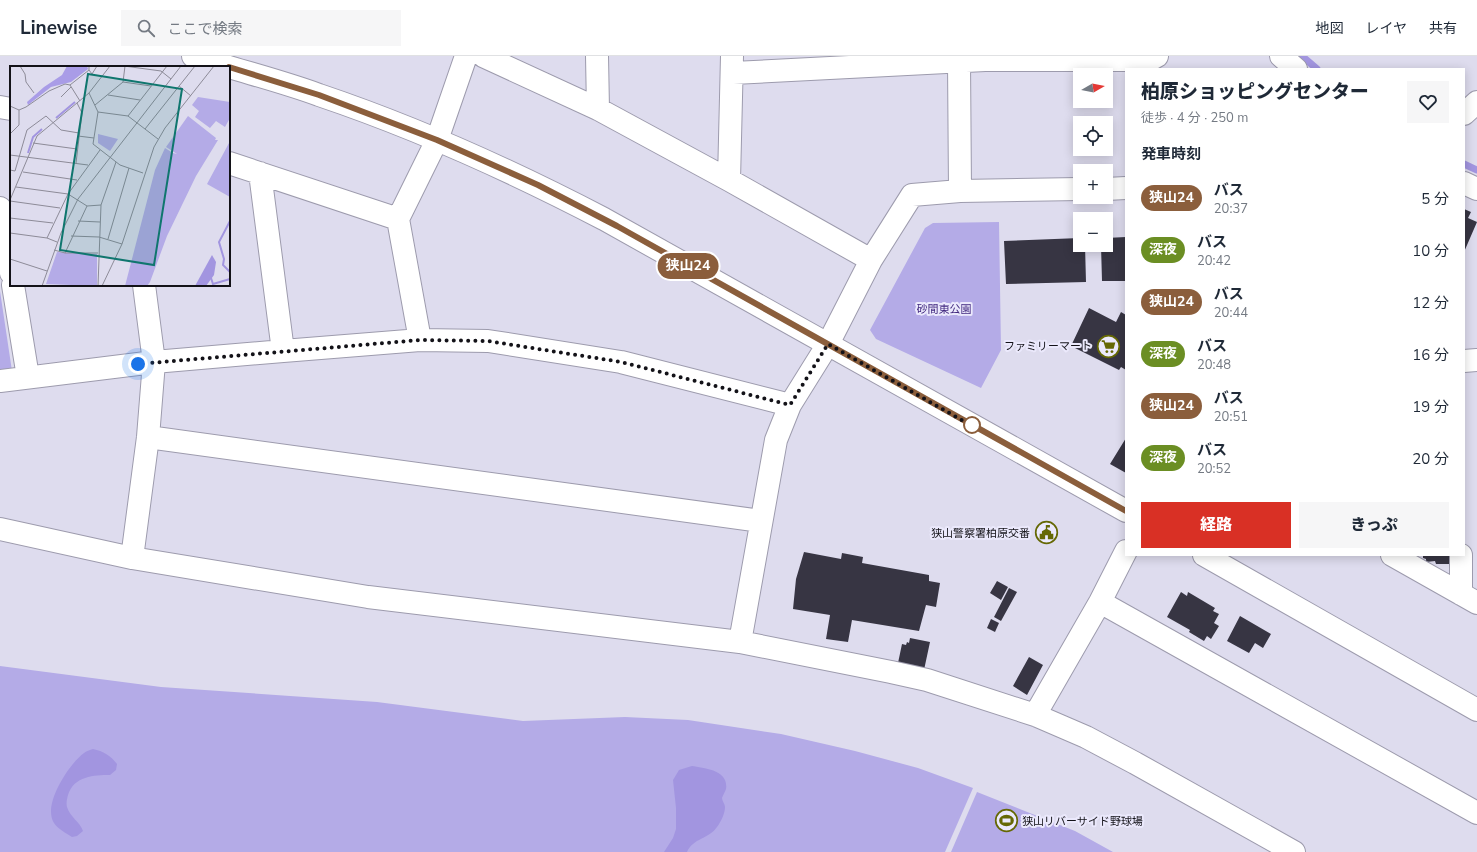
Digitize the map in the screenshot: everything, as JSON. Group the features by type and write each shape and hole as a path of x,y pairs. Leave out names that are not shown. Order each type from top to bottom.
{"street":[{"path":"193,56 226,66"},
{"path":"420,340 398,219 437,140 466,56"},
{"path":"484,56 598,109 872,260"},
{"path":"597,56 598,109"},
{"path":"729,180 733,64 958,62 985,58 1150,60 1157,56"},
{"path":"1281,56 1295,68"},
{"path":"958,62 960,191"},
{"path":"230,67 319,95 437,140 538,185 591,212 1125,511"},
{"path":"1465,113 1477,102"},
{"path":"0,107 10,110"},
{"path":"230,163 398,219"},
{"path":"260,173 283,350"},
{"path":"1465,183 1477,189"},
{"path":"1113,189 1125,188"},
{"path":"740,642 776,440 790,405 828,344 872,260 912,195 960,191 1073,189"},
{"path":"0,208 10,267"},
{"path":"13,286 28,377"},
{"path":"132,558 148,437 154,362 144,286"},
{"path":"0,381 154,362 283,350 420,340 488,341 621,362 790,405"},
{"path":"1465,360 1477,360"},
{"path":"148,437 761,521"},
{"path":"0,528 132,558 368,597 740,642 927,680 1035,715 1086,737 1135,762 1294,852"},
{"path":"1035,715 1100,602 1125,553"},
{"path":"1206,556 1477,710"},
{"path":"1394,556 1469,599"},
{"path":"1460,556 1469,599"},
{"path":"1100,602 1477,813"}],"green space":[{"name":"砂間東公園","path":"999,222 1001,350 981,388 876,339 870,330 925,228 933,223"},
{"path":"0,291 12,371 0,372"},
{"path":"0,666 161,687 377,702 523,721 625,717 688,720 781,734 855,751 918,768 973,788 945,852 0,852"},
{"name":"狭山リバーサイド野球場","path":"977,792 1075,831 1113,852 951,852"}],"shaded area":[{"path":"93,749 109,756 117,764 116,770 110,775 91,776 80,780 71,789 67,798 68,811 83,831 77,836 72,837 54,823 51,815 54,796 71,766 85,752"},
{"path":"692,766 715,771 724,778 726,789 722,798 725,807 724,815 714,831 693,844 687,852 664,852 673,838 676,829 676,808 673,780 679,770"}],"building":[{"path":"1465,209 1471,212 1468,218 1477,222 1465,250"},
{"path":"1125,237 1125,281 1102,281 1101,252 1113,252 1113,238"},
{"path":"1073,238 1073,252 1085,252 1086,282 1006,284 1004,241"},
{"path":"1089,308 1116,322 1121,312 1125,314 1125,369 1121,367 1119,370 1071,346"},
{"path":"1125,440 1125,472 1110,464"},
{"path":"804,552 841,559 842,553 863,557 862,563 929,575 929,581 940,583 936,607 926,605 919,631 852,620 848,642 826,639 830,615 793,609 796,579"},
{"path":"1423,556 1449,556 1449,564 1436,564 1435,561 1426,562 1426,559 1423,558"},
{"path":"997,581 1008,587 1001,600 990,593"},
{"path":"1009,588 1017,592 1001,621 994,617"},
{"path":"1181,592 1187,596 1188,592 1215,608 1213,611 1219,614 1214,623 1219,626 1211,639 1207,636 1204,641 1189,632 1190,630 1167,617"},
{"path":"1240,616 1271,634 1263,648 1255,643 1249,653 1227,641"},
{"path":"991,619 999,623 995,632 987,628"},
{"path":"910,638 930,642 924,670 898,663 902,644 906,645 907,642 909,643"},
{"path":"1029,657 1043,665 1027,695 1013,686"}],"waterway":[{"path":"1302,56 1316,68"},
{"path":"1465,164 1477,170"}],"bus line":[{"name":"狭山24","path":"230,67 319,95 437,140 538,185 617,226 1125,510"}],"place":[{"name":"ファミリーマート","path":"1108,346"},
{"name":"狭山警察署柏原交番","path":"1046,533"},
{"name":"狭山リバーサイド野球場","path":"1007,821"}],"route":[{"path":"138,364 283,350 420,340 488,341 621,362 790,405 828,344 974,427 972,425"}]}
